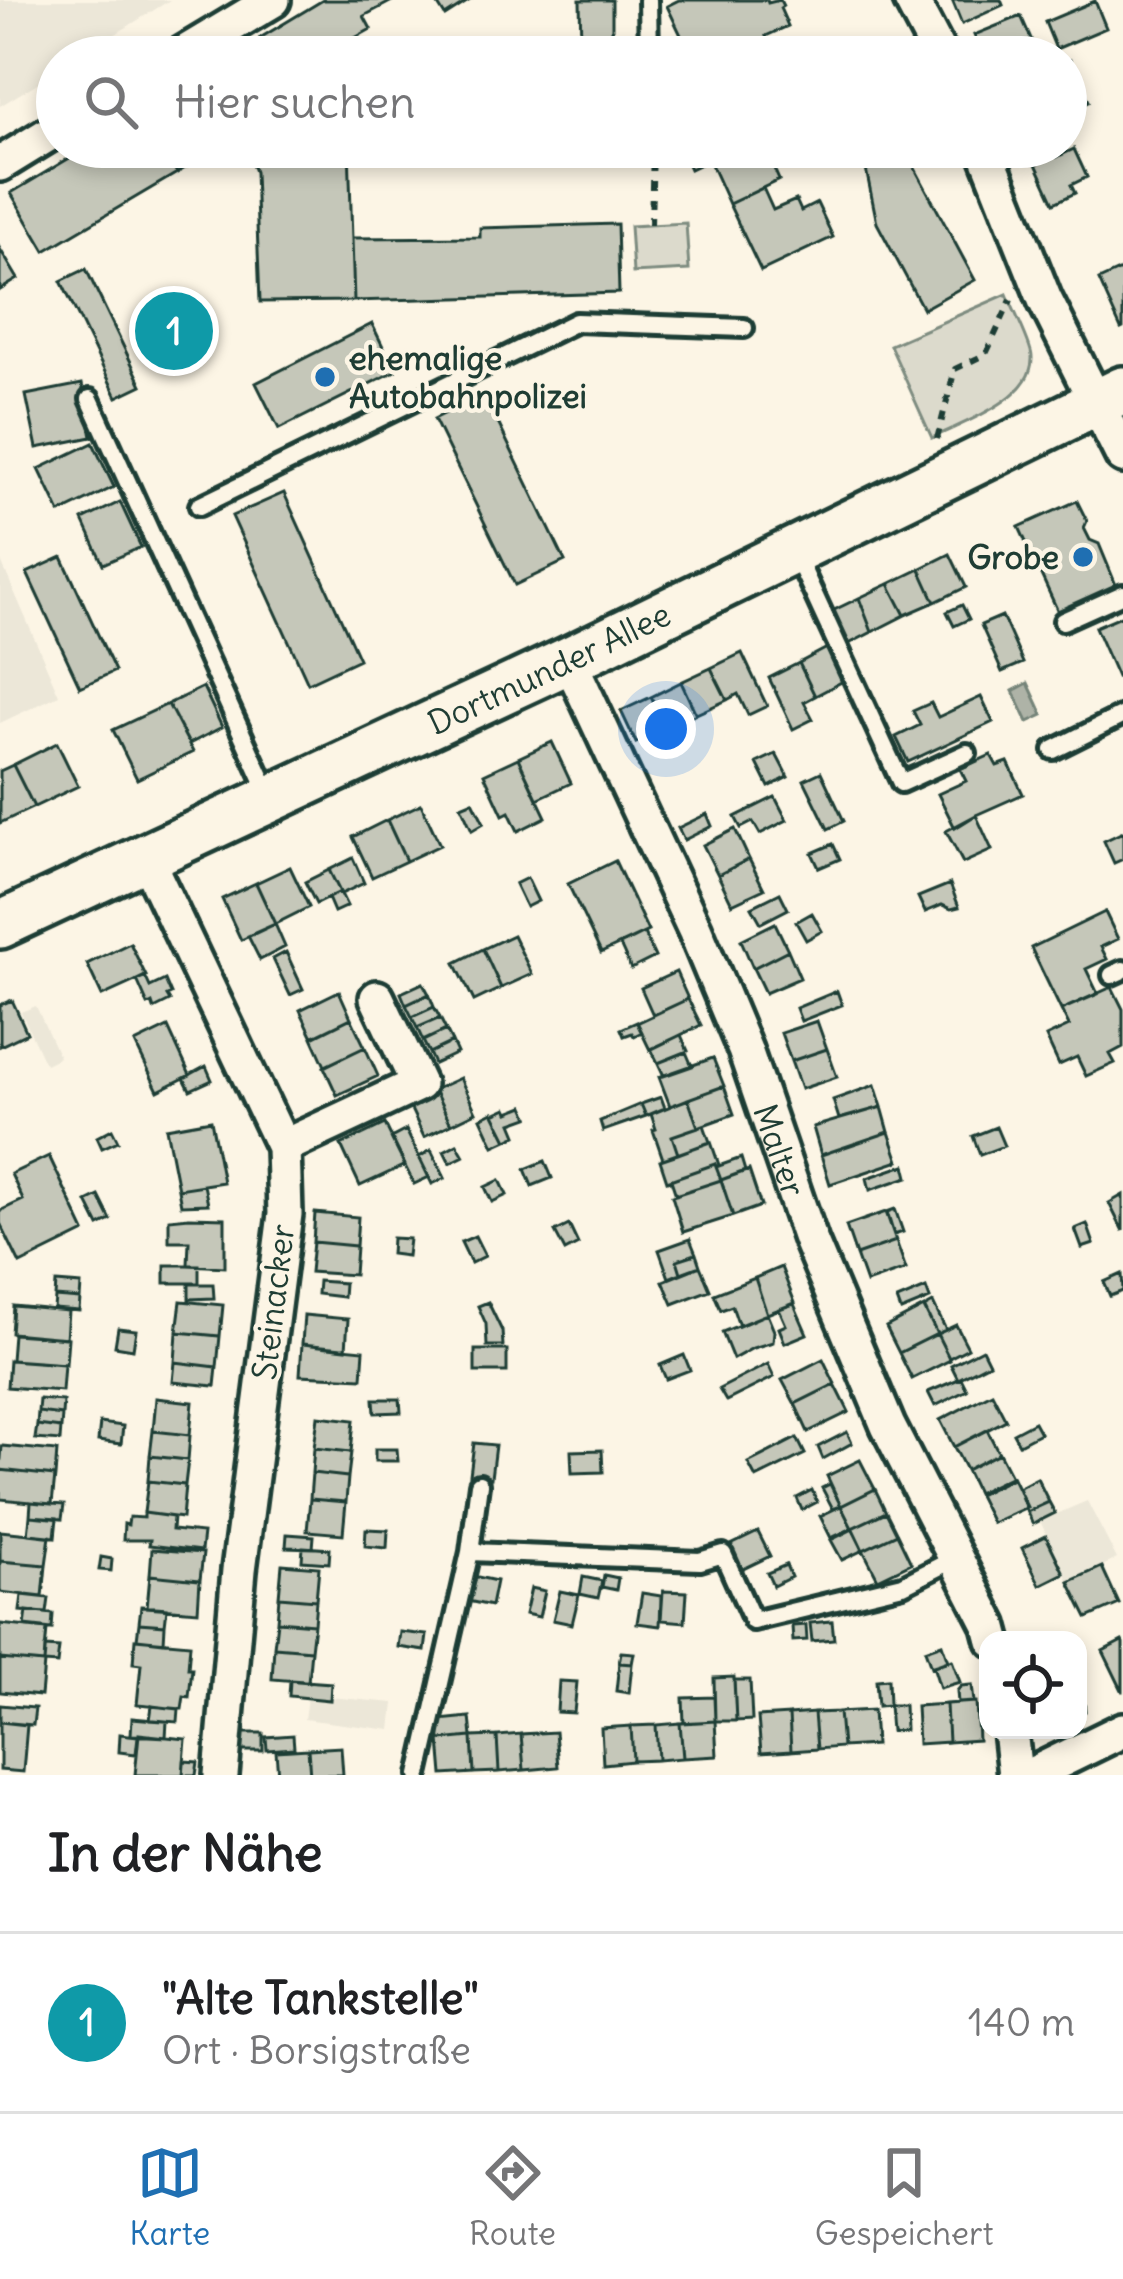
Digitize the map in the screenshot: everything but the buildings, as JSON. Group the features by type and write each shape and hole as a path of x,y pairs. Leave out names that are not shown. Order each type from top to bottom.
{"main road":[{"name":"Dortmunder Allee","path":"0,925 569,660 1109,396"}],"street":[{"path":"213,36 273,0"},
{"path":"911,0 930,36"},
{"path":"0,164 36,142"},
{"path":"994,168 1029,262 1109,396 1123,456"},
{"name":"Malter","path":"569,660 745,1049 811,1242 888,1426 992,1631"},
{"name":"Steinacker","path":"146,858 283,1147 285,1214 239,1570 220,1775"},
{"path":"283,1147 418,1084 376,998"},
{"path":"1031,1775 1123,1730"},
{"path":"1011,1739 1015,1775"}],"lane":[{"path":"648,0 649,36"},
{"path":"199,506 576,322 744,328"},
{"path":"89,399 271,799"},
{"path":"794,552 901,782 967,753"},
{"path":"1063,621 1123,594"},
{"path":"1053,750 1123,715"},
{"path":"419,1775 470,1552 479,1484"},
{"path":"470,1552 700,1561 723,1554 753,1622 903,1585 956,1558"}],"path":[{"path":"651,168 651,225"},
{"path":"924,489 955,369 986,354 1029,262"}],"shaded area":[{"path":"0,0 170,0 113,36 36,36 36,84 0,106"},
{"path":"686,223 689,270 633,273 630,226"},
{"path":"1007,294 1031,351 1030,372 994,408 932,438 890,345"},
{"path":"0,559 59,695 0,723"},
{"path":"1028,683 1043,715 1028,722 1013,691"},
{"path":"36,1006 59,1057 45,1064 21,1012"},
{"path":"1087,1501 1117,1559 1069,1582 1040,1521"},
{"path":"307,1698 394,1703 391,1730 304,1719"}],"place":[{"name":"\"Alte Tankstelle\"","path":"174,331"},
{"name":"ehemalige Autobahnpolizei","path":"325,377"},
{"name":"Grobe","path":"1083,557"}]}
